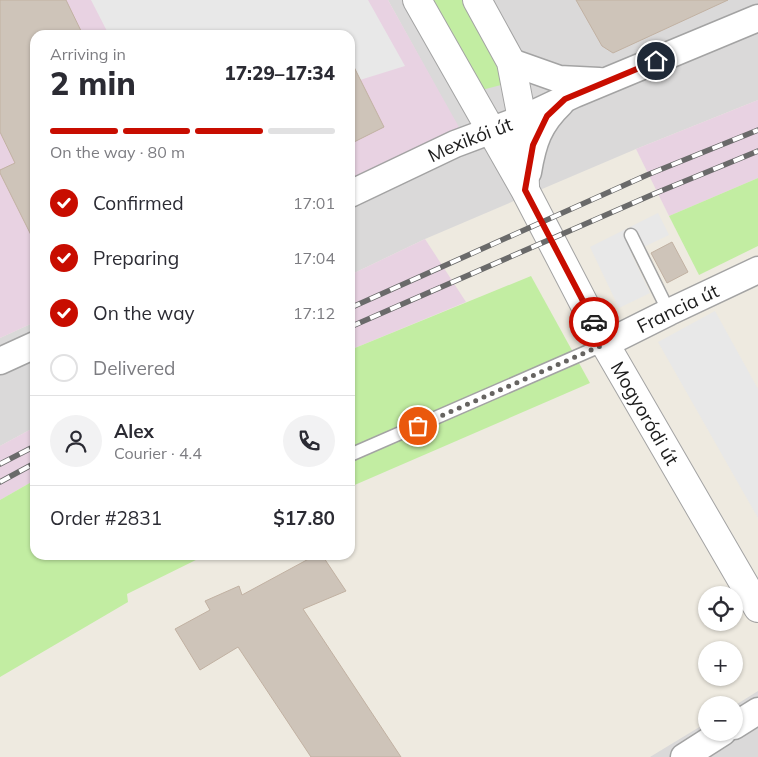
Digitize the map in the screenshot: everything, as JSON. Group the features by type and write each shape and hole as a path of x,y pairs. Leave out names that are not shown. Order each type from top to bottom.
{"street":[{"name":"Mogyoródi út","path":"417,0 525,190 605,344 758,608"},
{"name":"Mogyoródi út","path":"477,0 512,62 522,119 525,190"},
{"name":"Mexikói út","path":"355,192 455,144 522,119 758,18"},
{"path":"512,62 559,79 605,82"},
{"path":"525,190 533,145 547,116 565,99"},
{"name":"Francia út","path":"605,344 758,270"},
{"path":"0,361 30,347"},
{"path":"743,720 758,711"},
{"path":"684,757 709,741"}],"lane":[{"path":"632,235 669,312"},
{"name":"Francia út","path":"355,453 605,344"}],"shaded area":[{"path":"0,0 388,0 460,129 355,177 355,30 30,30 30,324 0,338"},
{"path":"91,0 368,0 405,66 355,82 355,30 106,30"},
{"path":"388,0 758,0 758,100 636,149 425,239 355,273 355,177 459,129"},
{"path":"758,100 758,178 669,216 636,149"},
{"path":"658,213 669,235 631,253 650,293 619,308 590,247"},
{"path":"425,239 466,302 355,348 355,273"},
{"path":"715,311 758,389 758,518 658,342"},
{"path":"30,324 30,430 0,446 0,338"},
{"path":"30,430 30,483 0,500 0,446"},
{"path":"758,691 758,757 650,757 698,728 698,741 743,741 743,700"}],"green space":[{"path":"417,0 477,0 511,62 501,85 470,93"},
{"path":"758,178 758,246 699,275 669,216"},
{"path":"531,276 590,383 355,485 355,348"},
{"path":"30,483 30,560 196,560 127,594 128,602 0,677 0,500"}],"building":[{"path":"0,0 66,0 81,30 30,30 30,233 0,173 0,170 15,163 0,132"},
{"path":"576,0 728,0 613,53 602,46"},
{"path":"355,69 384,127 355,142"},
{"path":"672,242 688,272 667,283 651,253"},
{"path":"307,560 325,560 346,591 303,609 401,757 311,757 238,647 200,670 175,629 210,610 205,601 239,586 242,595"}],"railway":[{"path":"355,306 647,175 758,130"},
{"path":"355,325 656,193 758,151"},
{"path":"0,464 30,449"},
{"path":"0,482 30,466"}],"way so far":[{"path":"418,426 605,344 594,322"}],"route":[{"path":"594,322 525,190 533,145 547,116 565,99 656,61"}]}
